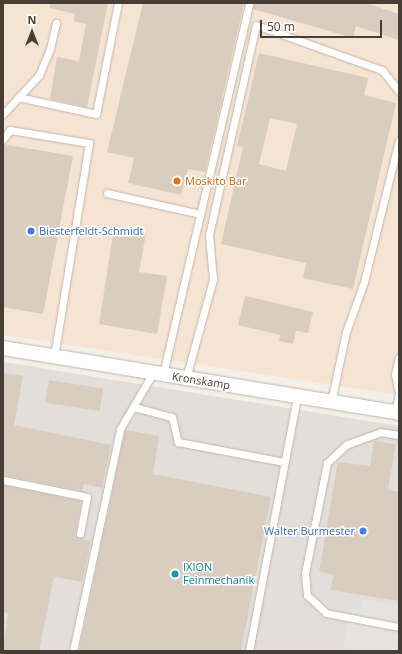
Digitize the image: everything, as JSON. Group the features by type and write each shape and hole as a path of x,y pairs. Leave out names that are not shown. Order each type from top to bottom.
{"street":[{"name":"Kronskamp","path":"3,348 397,412"}],"lane":[{"path":"18,97 96,114 118,3"},
{"path":"73,651 101,511 120,429 158,374 200,214 249,3"},
{"path":"3,114 39,76 50,50 56,23"},
{"path":"186,378 213,279 209,235 256,25 382,70 399,91"},
{"path":"3,139 10,130 89,143 54,357"},
{"path":"331,402 346,332 364,282 399,140"},
{"path":"107,193 200,214"},
{"path":"397,412 399,393 395,374 399,357"},
{"path":"250,651 297,396"},
{"path":"134,408 172,417 178,442 284,462"},
{"path":"399,435 381,432 346,445 327,463 305,574 307,595 326,613 399,627"},
{"path":"3,480 87,497 80,533"}],"shaded area":[{"path":"3,3 399,3 399,395 3,335"},
{"path":"3,362 399,426 399,651 3,651"},
{"path":"362,598 399,605 399,651 355,651 343,648 349,608 360,610"}],"building":[{"path":"50,3 108,3 87,107 50,99 57,57 79,61 86,24 74,21 75,14 50,8"},
{"path":"143,3 244,3 205,172 188,169 181,195 128,183 134,158 107,152"},
{"path":"254,3 366,3 399,14 399,40 356,26 353,38 253,9"},
{"path":"259,53 368,78 364,95 396,103 353,289 303,278 306,263 221,244 243,147 237,146","holes":["270,118 297,124 286,171 259,164"]},
{"name":"Biesterfeldt-Schmidt","path":"3,144 73,156 43,314 3,307"},
{"name":"Biesterfeldt-Schmidt","path":"114,228 146,233 139,272 167,276 157,334 99,324"},
{"path":"245,296 313,312 308,333 296,331 293,344 279,341 280,335 238,325"},
{"path":"3,373 23,376 14,425 111,445 102,488 84,484 82,491 3,475"},
{"path":"49,380 103,389 100,411 45,403"},
{"name":"IXION Feinmechanik","path":"125,430 159,436 153,474 271,497 241,651 79,651"},
{"name":"Walter Burmester","path":"374,441 396,444 388,490 399,492 399,601 330,590 334,575 319,571 338,462 370,466"},
{"path":"3,485 81,501 75,536 91,541 82,582 54,577 39,651 3,651 8,613 3,612"}],"place":[{"name":"Moskito Bar","path":"177,181"},
{"name":"Biesterfeldt-Schmidt","path":"31,231"},
{"name":"Walter Burmester","path":"363,531"},
{"name":"IXION Feinmechanik","path":"175,574"}]}
